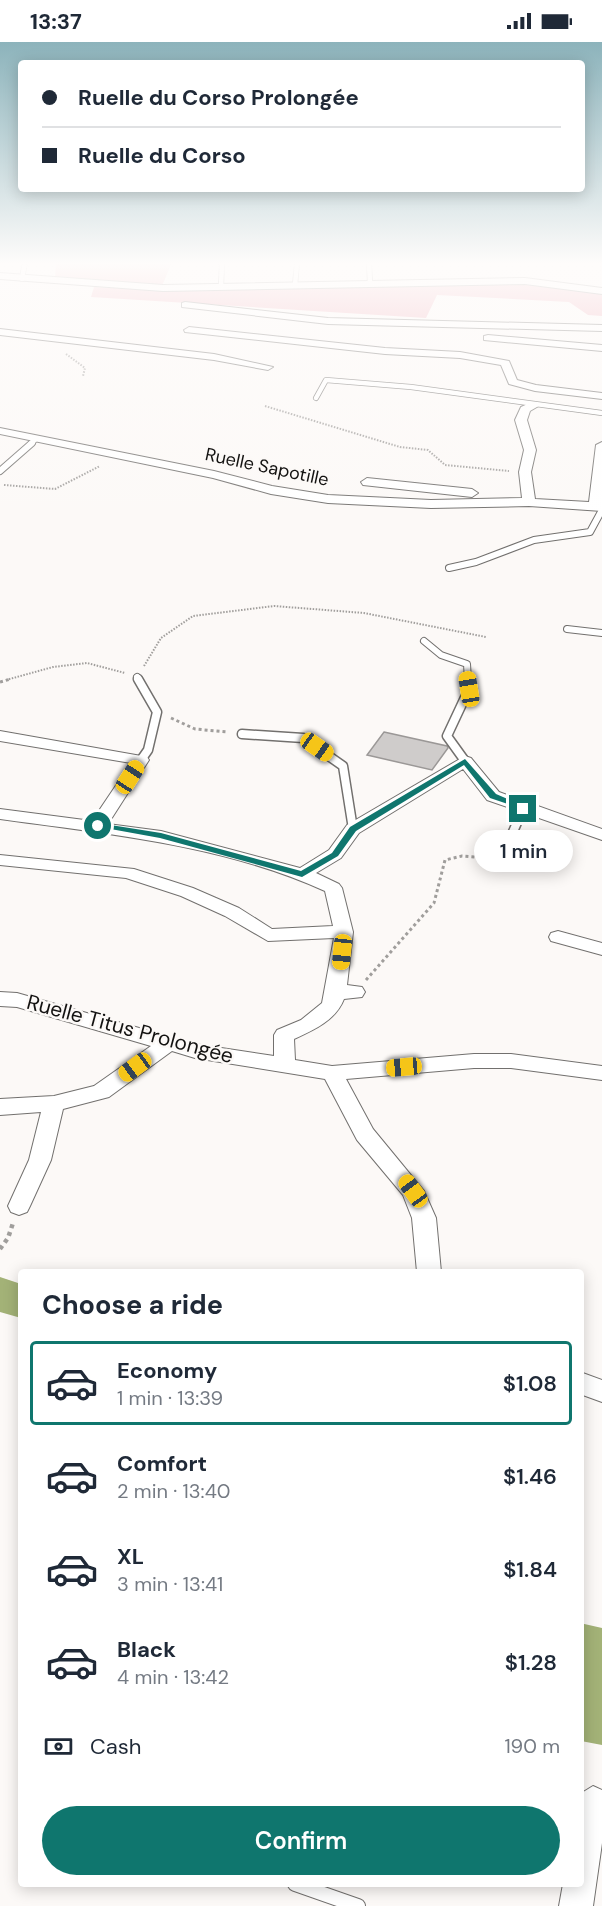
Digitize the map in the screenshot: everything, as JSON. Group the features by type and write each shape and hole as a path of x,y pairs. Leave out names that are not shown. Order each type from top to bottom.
{"street":[{"path":"145,349 214,357 268,367"},
{"path":"366,349 385,351 393,349"},
{"path":"433,349 505,363 513,382 536,388 602,396"},
{"path":"367,482 530,499 525,472 530,450 521,420 525,409 536,404"},
{"name":"Ruelle Sapotille","path":"0,431 35,440 118,454 272,490 328,499 431,504 530,499 600,508"},
{"path":"600,508 602,445"},
{"path":"0,736 141,760 98,826"},
{"path":"302,874 335,854 353,829 465,761 493,796 523,809 602,835"},
{"path":"0,814 161,836 302,874 333,888 344,932 346,992 308,1025 284,1035 285,1065"},
{"path":"0,860 128,873 196,896 232,912 268,935 344,932"},
{"path":"558,937 602,949"},
{"name":"Ruelle Titus Prolongée","path":"0,999 17,1000 195,1051 332,1073 474,1061 511,1061 602,1073"},
{"path":"0,1107 54,1104 101,1092 169,1043"},
{"path":"332,1073 365,1134 413,1191 424,1218 429,1269"},
{"path":"19,1206 40,1160 54,1104"},
{"path":"584,1384 602,1391"},
{"path":"584,1854 593,1802"},
{"path":"576,1906 579,1887"}],"lane":[{"path":"316,398 326,380 411,387 602,412"},
{"path":"0,471 35,440"},
{"path":"449,568 476,564 517,544 542,537 590,532 600,508"},
{"path":"567,629 602,633"},
{"path":"424,641 441,655 467,664 469,689 447,736 465,761"},
{"path":"137,677 157,712 148,750 141,760"},
{"path":"242,734 303,738 343,766 353,829"},
{"path":"501,859 523,809"},
{"path":"304,1887 358,1906"}],"path":[{"path":"265,406 328,422 342,430 361,433 402,448 432,452 445,465 525,472"},
{"path":"0,484 47,492 69,485 118,454"},
{"path":"0,682 53,667 87,663 137,677 161,639 193,616 274,606 364,613 486,637"},
{"path":"157,712 195,729 242,734"},
{"path":"346,992 434,903 445,860 462,856 501,859"},
{"path":"0,1249 8,1238 19,1206"}],"shaded area":[{"path":"0,1277 18,1283 18,1317 0,1312"},
{"path":"584,1624 602,1628 602,1745 584,1742"}],"building":[{"path":"384,732 448,748 432,770 367,755"}],"route":[{"path":"98,826 161,836 302,874 335,854 353,829 465,761 493,796 523,809"}]}
